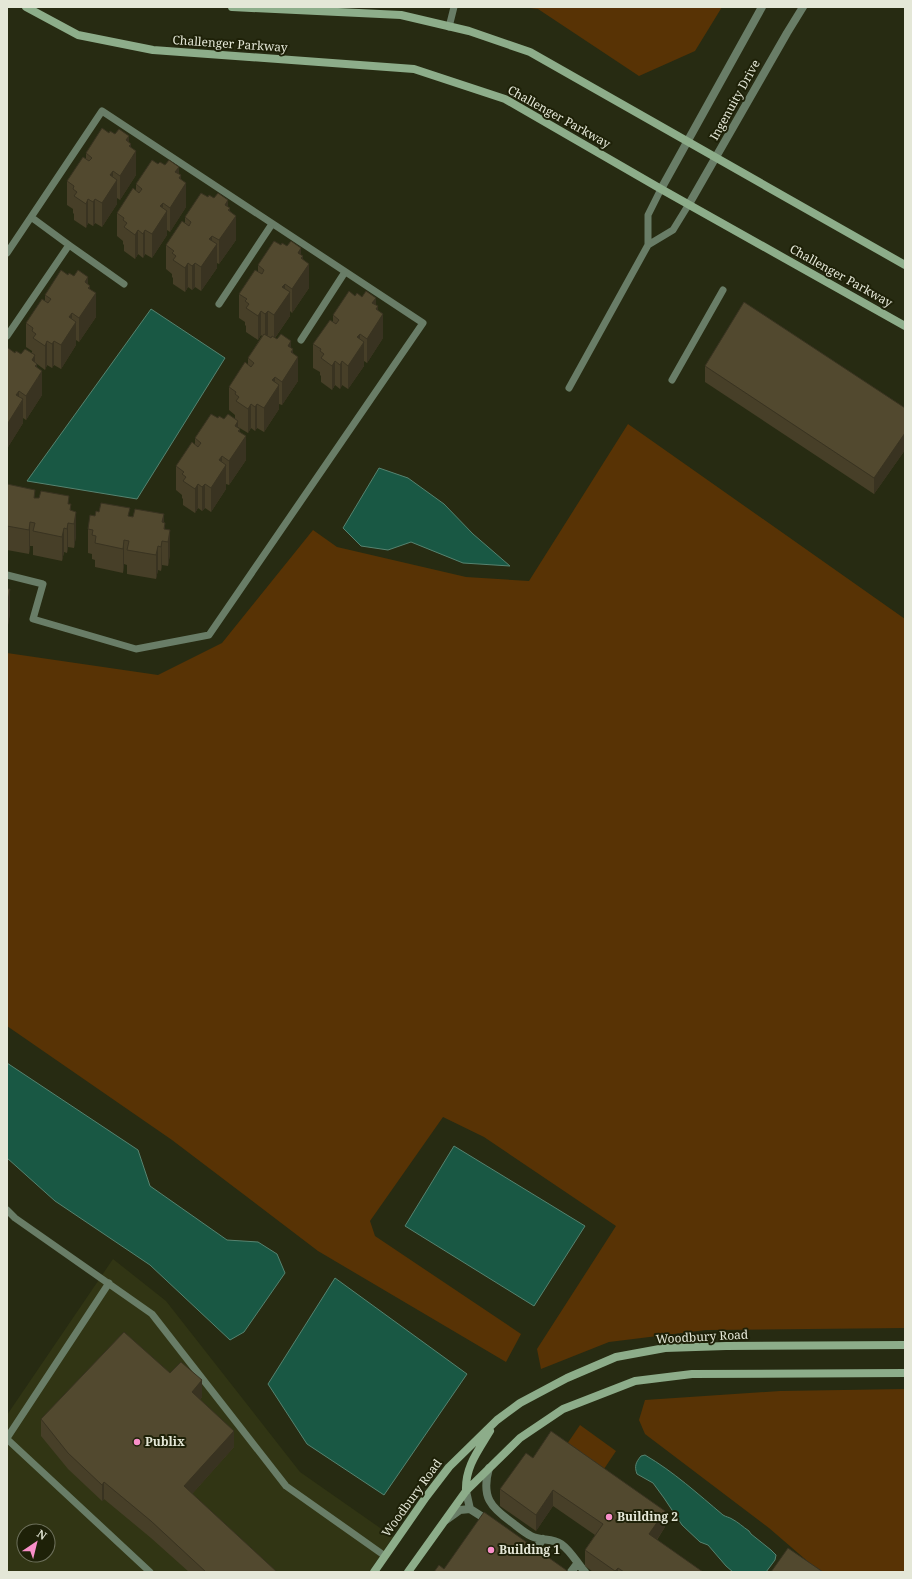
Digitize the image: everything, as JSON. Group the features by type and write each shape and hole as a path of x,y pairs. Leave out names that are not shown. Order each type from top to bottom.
{"main road":[{"name":"Challenger Parkway","path":"26,7 78,35 153,50 414,69 505,99 661,189 905,326"},
{"path":"232,7 300,8 401,15 469,32 530,52 905,265"},
{"name":"Woodbury Road","path":"374,1572 449,1467 497,1420 520,1403 563,1380 616,1357 665,1348 726,1346 905,1345"},
{"path":"408,1572 466,1491 520,1438 563,1409 635,1381 692,1374 905,1373"},
{"path":"466,1491 465,1478 470,1464 497,1420"}],"street":[{"name":"Ingenuity Drive","path":"661,189 686,141 762,7"},
{"name":"Ingenuity Drive","path":"689,204 783,39 803,7"},
{"path":"489,1468 485,1489 489,1501 496,1510 532,1536 552,1540 561,1544 571,1553 577,1564 585,1572"},
{"path":"466,1491 470,1508 499,1528"},
{"path":"444,1522 460,1510 470,1508"},
{"path":"524,1546 536,1554 543,1539"},
{"path":"571,1572 577,1564"}],"lane":[{"path":"448,27 454,7"},
{"path":"7,253 102,111 423,324 209,635 136,649 33,619 43,584 7,575"},
{"path":"569,388 648,245 648,215 661,189"},
{"path":"648,245 673,230 689,204"},
{"path":"31,217 124,284"},
{"path":"220,304 272,224"},
{"path":"7,336 69,245"},
{"path":"301,340 346,272"},
{"path":"672,380 724,290"},
{"path":"7,1210 15,1218 152,1314 286,1486 385,1556"},
{"path":"109,1283 7,1438 150,1572"}],"shaded area":[{"path":"522,7 722,7 695,51 639,76 538,9"},
{"path":"151,309 225,358 137,499 27,481"},
{"path":"628,424 905,619 905,1328 706,1330 609,1342 541,1369 537,1349 616,1226 484,1137 443,1117 370,1221 375,1236 521,1334 506,1362 318,1251 172,1140 7,1026 7,653 158,675 222,643 313,530 337,547 466,577 529,581"},
{"path":"379,468 408,478 444,504 473,534 510,566 463,563 411,542 388,550 361,546 343,528"},
{"path":"7,1063 138,1150 150,1186 227,1240 258,1242 277,1254 285,1273 244,1332 230,1340 150,1265 55,1201 7,1158"},
{"path":"454,1146 585,1226 534,1306 405,1226"},
{"path":"113,1259 166,1301 300,1472 393,1537 369,1572 7,1572 7,1415"},
{"path":"335,1278 467,1374 384,1495 307,1444 268,1384"},
{"path":"905,1389 905,1572 820,1572 769,1528 645,1434 639,1420 645,1400 780,1391"},
{"path":"580,1425 616,1451 602,1472 565,1447"},
{"path":"645,1455 676,1476 723,1515 734,1520 749,1531 771,1550 776,1555 775,1560 766,1572 733,1572 708,1545 700,1542 682,1525 653,1483 637,1474 637,1462 641,1456"}],"building":[{"path":"102,128 109,133 110,131 115,134 119,129 129,136 126,140 131,144 129,146 136,151 120,176 113,171 110,175 117,180 102,203 95,199 93,202 88,199 86,204 74,196 77,192 73,189 74,186 67,181 83,157 89,161 92,158 86,153"},
{"path":"152,160 158,164 160,162 165,165 169,160 179,167 175,172 181,175 179,178 186,183 170,208 163,203 160,206 167,211 152,234 145,230 143,234 138,230 135,235 124,227 127,223 123,220 124,218 117,213 133,188 139,193 142,189 136,184"},
{"path":"201,193 208,197 209,195 214,198 218,193 228,200 225,205 230,208 228,210 236,216 219,240 212,236 209,239 217,244 201,267 195,263 192,266 188,263 185,268 173,260 176,256 172,253 174,251 166,245 182,221 189,226 191,222 185,217"},
{"path":"274,241 281,245 282,243 287,246 291,241 301,248 298,253 303,256 301,258 309,264 292,289 285,284 282,287 290,292 274,315 268,311 265,314 261,311 258,316 246,308 249,304 245,301 247,299 239,294 255,270 262,274 264,270 258,265"},
{"path":"61,270 68,275 69,273 74,276 78,270 88,277 85,282 90,286 88,288 96,293 79,318 72,313 69,317 76,322 61,345 54,341 52,344 47,341 45,346 33,338 36,334 32,331 33,328 26,323 42,299 48,303 51,299 45,295"},
{"path":"349,291 355,296 357,293 362,297 366,291 376,298 372,303 378,306 376,309 383,314 367,339 360,334 357,337 364,342 348,366 342,361 340,365 335,361 332,366 321,358 324,354 320,351 321,349 313,344 330,320 336,324 339,320 333,315"},
{"path":"744,302 905,408 905,433 874,478 705,366"},
{"path":"264,334 271,338 272,336 277,339 281,334 291,341 288,346 293,349 291,352 298,357 282,382 275,377 272,380 279,385 264,408 257,404 255,407 251,404 248,409 236,401 239,397 235,394 236,392 229,387 245,362 251,367 254,363 248,358"},
{"path":"8,348 15,353 16,351 21,354 25,349 35,355 32,360 37,364 35,366 42,371 26,396 19,391 16,395 23,399 8,423 7,350"},
{"path":"211,414 218,418 219,416 224,419 228,414 238,421 235,426 240,429 238,431 246,436 229,461 222,456 219,460 226,465 211,488 205,484 202,487 198,484 195,489 183,481 186,477 182,474 184,472 176,466 192,442 198,447 201,443 195,438"},
{"path":"7,484 35,490 34,498 39,498 41,491 69,496 68,504 71,504 70,510 76,512 74,524 68,523 67,529 64,528 62,537 33,531 35,523 30,522 29,530 7,526"},
{"path":"101,503 130,508 128,516 133,517 135,509 164,514 162,522 165,523 164,529 170,530 168,542 162,541 161,547 158,546 156,555 127,550 129,541 124,540 123,549 95,543 96,536 92,535 93,530 88,529 90,515 95,516 96,511 99,512"},
{"path":"7,589 10,589 8,601 7,601"},
{"name":"Publix","path":"124,1332 170,1373 181,1362 202,1380 192,1392 234,1431 184,1486 277,1572 206,1572 151,1521 104,1482 102,1485 68,1453 41,1419"},
{"name":"Building 2","path":"551,1431 665,1511 649,1534 703,1572 624,1572 618,1568 615,1571 585,1550 603,1524 553,1490 536,1515 500,1489 526,1453 533,1458"},
{"path":"484,1512 569,1572 434,1572 439,1565 444,1569"},
{"path":"788,1548 823,1572 771,1572"}],"place":[{"name":"Publix","path":"137,1442"},
{"name":"Building 2","path":"609,1517"},
{"name":"Building 1","path":"491,1550"}]}
